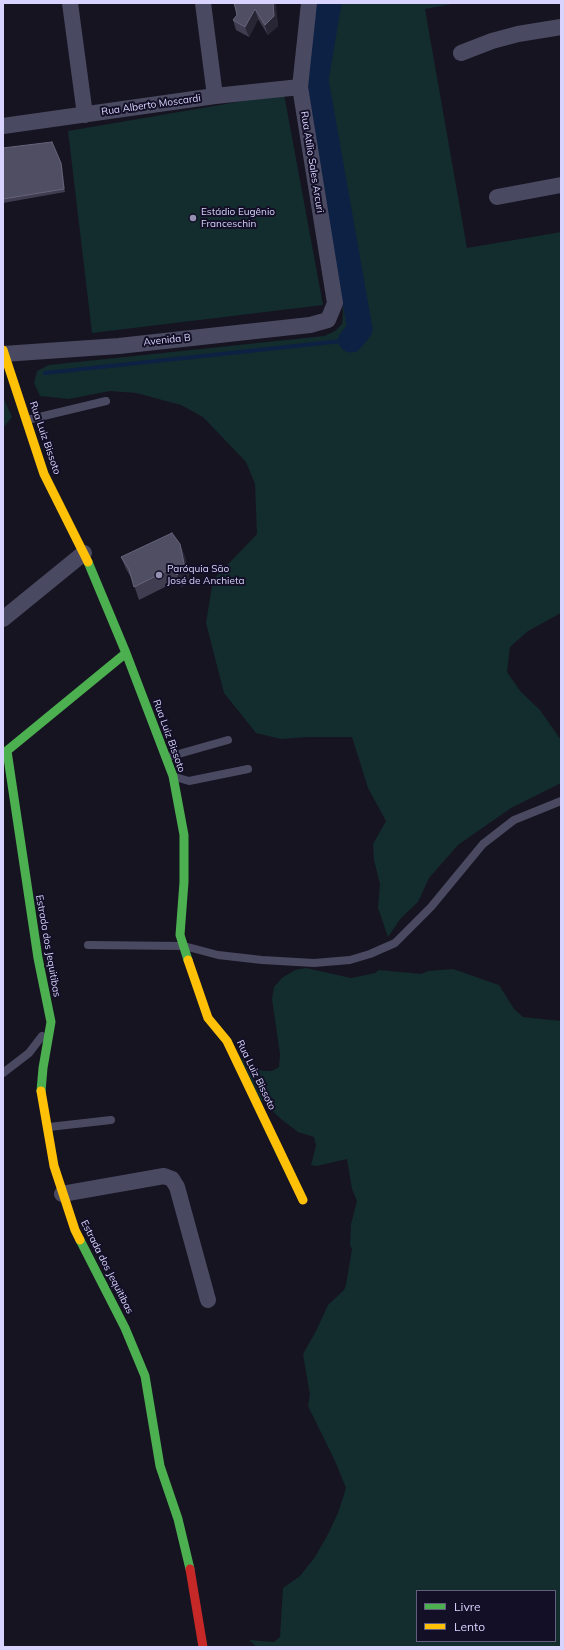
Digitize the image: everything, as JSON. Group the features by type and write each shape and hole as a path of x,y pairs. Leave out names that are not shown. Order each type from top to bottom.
{"street":[{"path":"70,3 85,115"},
{"path":"203,3 215,96"},
{"name":"Rua Atílio Sales Arcuri","path":"309,3 300,87 335,303 328,320"},
{"path":"461,53 492,41 518,34 561,27"},
{"name":"Rua Alberto Moscardi","path":"3,126 215,96 300,87"},
{"path":"497,197 561,185"},
{"name":"Avenida B","path":"3,353 119,346 310,325 328,320"},
{"name":"Rua Luiz Bissoto","path":"3,353 44,474 84,553 126,653 173,776 184,835 184,882 180,935 208,1018 227,1041 303,1200"},
{"path":"3,619 84,553"},
{"path":"5,752 126,653"},
{"name":"Estrada dos Jequitibas","path":"5,752 38,958 51,1022 43,1068 41,1094 54,1166 75,1230 125,1328 145,1376 160,1466 178,1519 191,1574 203,1647"},
{"path":"62,1194 164,1176 172,1178 178,1187 208,1300"}],"lane":[{"path":"26,420 106,401"},
{"path":"167,758 228,740"},
{"path":"173,776 189,781 248,769"},
{"path":"88,945 184,946 218,955 262,960 314,962 350,960 370,954 395,943 431,907 483,844 514,820 561,801"},
{"path":"3,1073 29,1053 51,1022"},
{"path":"48,1128 111,1120"}],"green space":[{"path":"320,3 457,3 425,9 467,248 561,232 561,613 528,631 510,647 507,672 521,692 540,710 561,740 561,783 511,808 458,845 429,878 418,902 401,918 388,937 378,908 380,884 374,860 373,844 386,821 368,788 352,737 307,737 281,739 256,733 224,693 206,623 213,580 257,534 255,484 246,462 203,417 181,405 136,393 110,391 69,399 40,396 34,383 37,371 49,365 324,336 335,331 342,324 343,314 341,281 311,97 311,68"},
{"name":"Estádio Eugênio Franceschin","path":"284,94 323,305 92,333 68,131"},
{"path":"3,397 12,417 3,428"},
{"path":"306,968 351,978 375,973 379,970 421,974 428,971 453,969 499,985 514,1009 523,1017 561,1021 561,1647 257,1647 249,1640 274,1642 280,1637 283,1588 300,1576 315,1557 338,1513 346,1488 335,1461 308,1406 310,1395 303,1354 328,1305 344,1290 346,1285 352,1249 350,1245 351,1224 357,1201 352,1189 347,1159 317,1166 311,1165 316,1146 314,1137 298,1132 281,1119 245,1085 231,1053 263,1071 272,1071 279,1067 280,1054 272,999 274,987 282,978 295,970"}],"building":[{"path":"234,3 273,3 274,16 265,25 255,9 245,27 233,20 237,15"},
{"path":"52,142 61,163 64,189 3,199 3,148"},
{"path":"172,533 180,544 185,568 177,575 172,568 134,587 129,569 121,557"}],"waterway":[{"path":"329,3 316,80 360,329 351,340"},
{"path":"45,373 351,340"}],"traffic: fast":[{"path":"88,562 126,653 173,776 184,835 184,882 180,935 188,960"},
{"path":"3,754 126,653"},
{"path":"7,751 38,958 51,1022 43,1068 41,1091"},
{"path":"80,1240 125,1328 145,1376 160,1466 178,1519 190,1569"}],"traffic: slow":[{"path":"3,350 44,474 88,562"},
{"path":"188,960 208,1018 227,1041 303,1200"},
{"path":"41,1091 54,1166 75,1230 80,1240"}],"traffic: jam":[{"path":"190,1569 203,1647"}],"place":[{"name":"Estádio Eugênio Franceschin","path":"193,218"},
{"name":"Paróquia São José de Anchieta","path":"159,575"}]}
